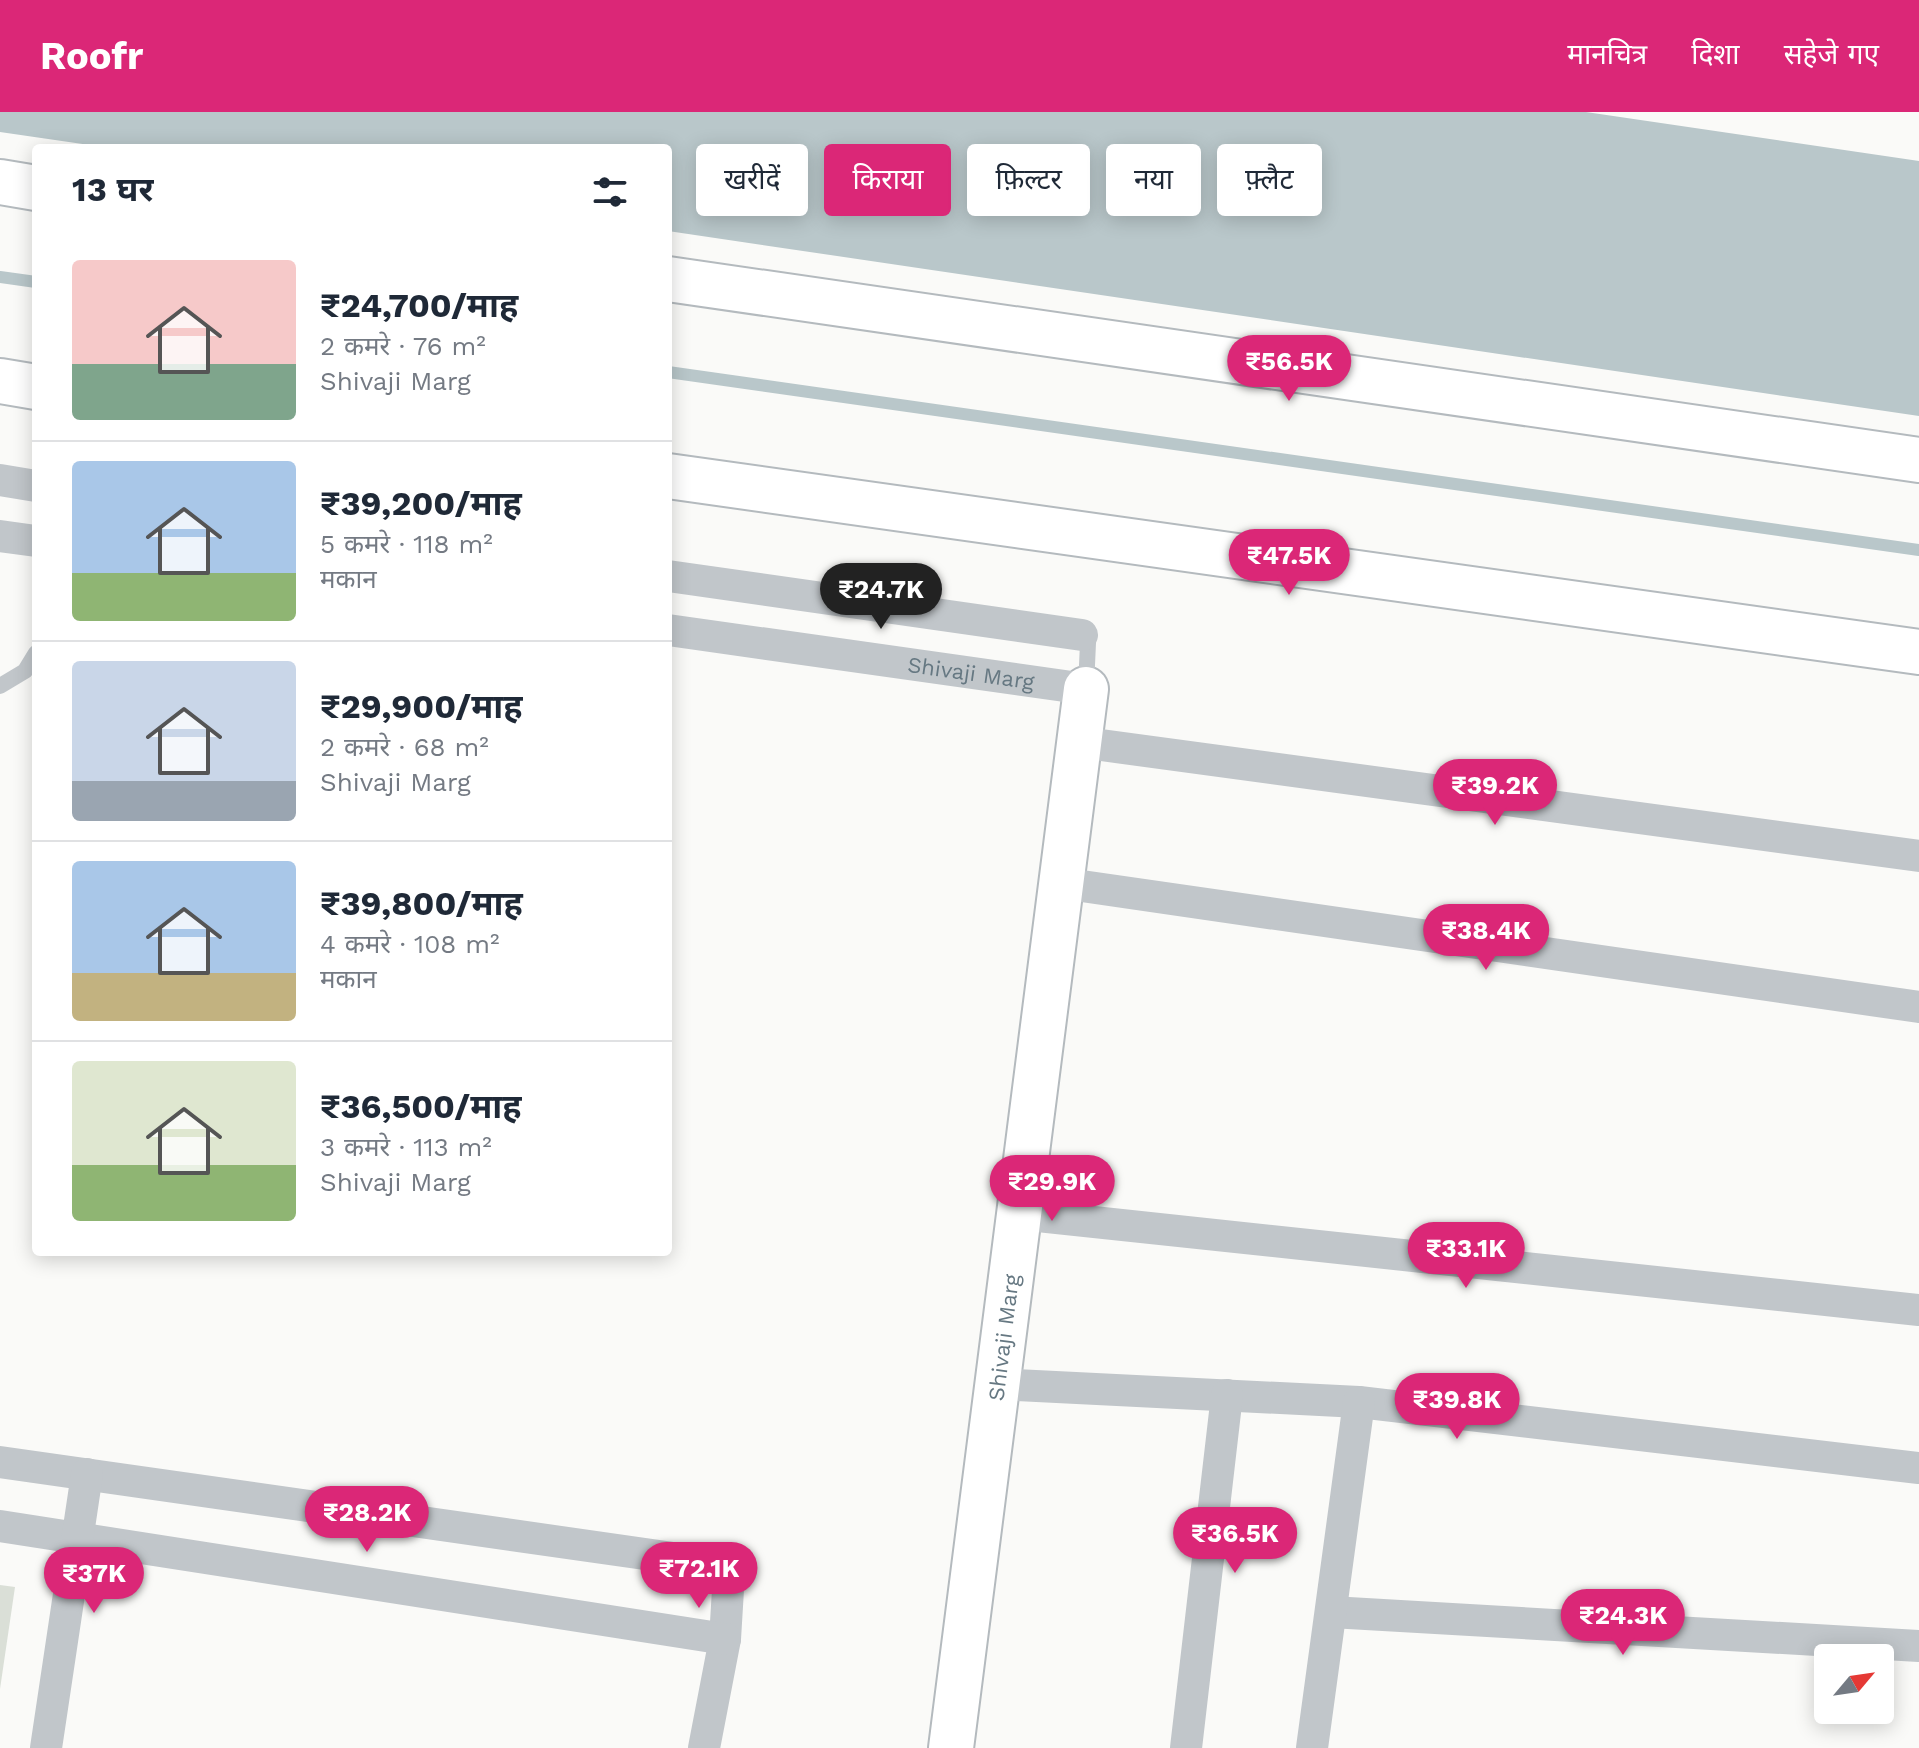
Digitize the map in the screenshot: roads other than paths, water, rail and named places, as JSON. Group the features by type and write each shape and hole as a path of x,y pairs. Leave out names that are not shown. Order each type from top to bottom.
{"street":[{"path":"0,182 32,187"},
{"path":"672,280 1919,460"},
{"path":"0,381 32,386"},
{"path":"672,477 1919,652"},
{"path":"0,480 32,485"},
{"path":"0,536 32,540"},
{"name":"Shivaji Marg","path":"672,577 1082,635"},
{"name":"Shivaji Marg","path":"672,631 1086,689 951,1748"},
{"path":"1079,742 1919,856"},
{"path":"1061,883 1919,1007"},
{"path":"1019,1214 1919,1310"},
{"path":"997,1384 1359,1402 1919,1468"},
{"path":"1186,1748 1227,1395"},
{"path":"1312,1748 1359,1402"},
{"path":"0,1462 722,1565 729,1573 725,1639 704,1748"},
{"path":"46,1748 87,1474"},
{"path":"0,1526 725,1639"},
{"path":"1331,1612 1919,1646"}],"lane":[{"name":"Shivaji Marg","path":"1082,635 1088,643 1086,689"},
{"path":"0,686 25,671 32,660"}],"waterway":[{"path":"0,277 32,281"},
{"path":"672,373 1919,550"}]}
